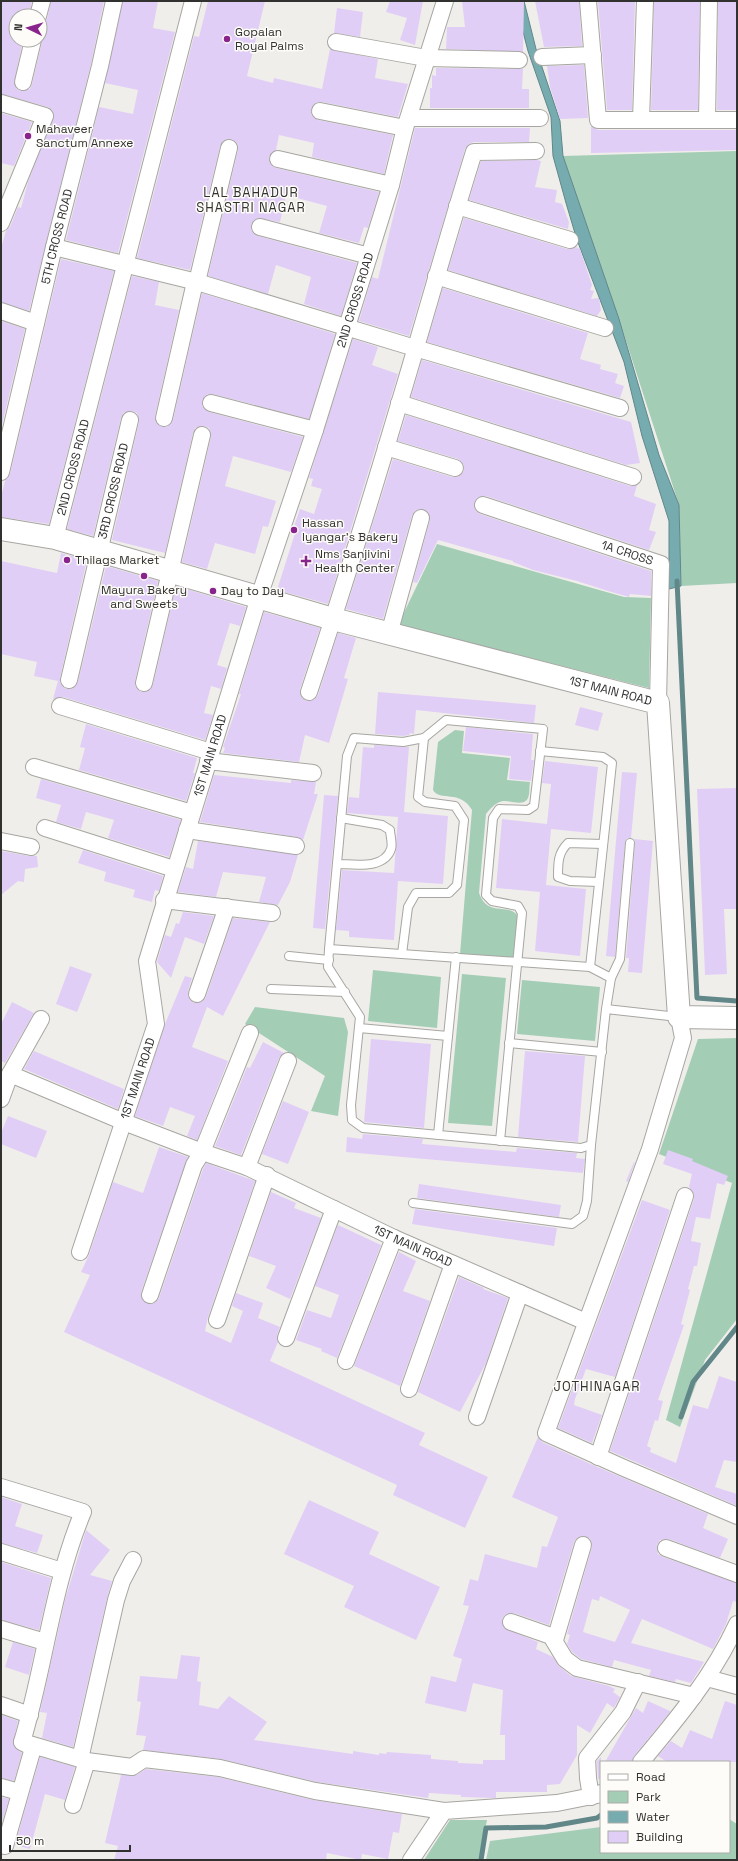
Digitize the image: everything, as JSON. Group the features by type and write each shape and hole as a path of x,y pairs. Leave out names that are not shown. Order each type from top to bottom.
{"street":[{"name":"5TH CROSS ROAD","path":"1,472 54,247 100,66 114,1"},
{"name":"2ND CROSS ROAD","path":"55,538 193,1"},
{"name":"2ND CROSS ROAD","path":"259,596 315,430 391,185 426,58 445,1"},
{"path":"588,1 598,120 737,120"},
{"path":"641,120 645,1"},
{"path":"707,120 709,1"},
{"path":"336,42 426,58 519,60"},
{"path":"23,82 31,48"},
{"path":"542,56 593,56"},
{"path":"1,103 45,116 1,223"},
{"path":"320,112 407,123 540,118"},
{"path":"164,418 229,148"},
{"path":"309,692 386,447 474,152 536,151"},
{"path":"278,159 391,185"},
{"path":"457,206 570,240"},
{"path":"260,226 369,256"},
{"path":"54,247 196,282 620,408"},
{"path":"436,276 605,328"},
{"path":"1,311 36,323"},
{"path":"211,403 315,430"},
{"path":"399,403 633,477"},
{"name":"3RD CROSS ROAD","path":"69,680 101,550 130,420"},
{"path":"144,683 202,435"},
{"path":"386,447 455,468"},
{"name":"1A CROSS","path":"483,505 661,564 658,703"},
{"path":"389,634 421,518"},
{"name":"1ST MAIN ROAD","path":"1,529 55,538 101,550 333,619 658,703 679,1017"},
{"name":"1ST MAIN ROAD","path":"259,596 146,961 156,1024 124,1122 202,1152 247,1167 394,1238 586,1322"},
{"path":"60,706 209,756 313,773"},
{"path":"34,767 192,813"},
{"path":"44,828 174,868"},
{"path":"186,830 296,846"},
{"path":"1,841 31,847"},
{"path":"164,900 272,913"},
{"path":"197,994 227,907"},
{"path":"737,1018 679,1017 683,1038 650,1148 546,1433 598,1457 737,1516"},
{"path":"1,1099 10,1074 41,1019"},
{"path":"150,1295 194,1165 202,1152 250,1033"},
{"path":"247,1167 288,1061"},
{"path":"10,1074 124,1122 80,1252"},
{"path":"217,1320 267,1176"},
{"path":"598,1457 685,1196"},
{"path":"286,1338 334,1209"},
{"path":"346,1361 394,1238"},
{"path":"409,1389 453,1264"},
{"path":"478,1417 520,1293"},
{"path":"1,1487 83,1512 70,1543 62,1571 30,1715 22,1742"},
{"path":"555,1640 583,1545"},
{"path":"666,1548 737,1574"},
{"path":"1,1552 62,1571"},
{"path":"73,1805 84,1760 116,1600 122,1581 133,1560"},
{"path":"511,1622 552,1636 565,1659 577,1668 694,1696"},
{"path":"642,1761 677,1720 707,1678 737,1624"},
{"path":"1,1629 45,1642"},
{"path":"707,1678 737,1686"},
{"path":"22,1742 84,1760 132,1767 144,1759 220,1768 315,1791 444,1811 557,1803 596,1795 588,1778 588,1758 623,1712 638,1682"},
{"path":"1,1705 30,1715"},
{"path":"4,1846 32,1748 22,1742"},
{"path":"1,1787 19,1792"},
{"path":"411,1860 444,1811"}],"lane":[{"path":"500,1141 522,913 518,906 492,901 486,895 493,818 499,809 528,810 534,806 543,729 446,720 424,738 403,742 354,738 347,756 328,967 360,1017 351,1105 352,1120 363,1128 500,1141 581,1148 591,1145"},
{"path":"402,954 408,907 416,893 449,893 456,885 464,820 455,806 425,802 418,797 424,738"},
{"path":"540,751 603,757 612,763 590,967"},
{"path":"337,864 371,864 383,861 391,849 390,830 382,825 341,818"},
{"path":"599,882 570,881 558,877 558,865 561,850 568,843 603,844"},
{"path":"413,1203 572,1224 583,1216 587,1201 591,1145 606,1009 611,978 620,959 630,843"},
{"path":"329,948 590,967 611,978"},
{"path":"289,956 329,960"},
{"path":"438,1135 456,957"},
{"path":"271,989 345,992"},
{"path":"606,1009 679,1017"},
{"path":"359,1028 448,1036"},
{"path":"509,1043 602,1052"}],"green space":[{"path":"737,151 737,583 681,586 679,505 619,319 563,156"},
{"path":"437,544 624,597 651,598 649,688 398,625"},
{"path":"455,730 464,731 462,753 510,758 507,780 530,782 529,795 526,801 520,803 503,801 493,806 486,814 479,893 487,905 493,908 509,910 518,916 514,958 460,954 472,810 462,800 440,795 433,790 438,742"},
{"path":"373,970 441,977 437,1028 368,1021"},
{"path":"462,974 506,978 492,1126 448,1123"},
{"path":"522,980 600,987 595,1041 517,1034"},
{"path":"255,1007 344,1018 348,1032 338,1116 311,1111 325,1076 245,1024"},
{"path":"737,1038 737,1319 705,1360 680,1427 666,1420 732,1183 659,1154 698,1039"},
{"path":"450,1820 487,1820 479,1860 424,1860"},
{"path":"730,1820 737,1824 737,1860 486,1860 490,1841 600,1827 600,1853 730,1853"}],"water":[{"path":"515,1 524,1 536,49 560,121 563,156 619,319 659,455 679,505 681,586 669,589 669,521 642,436 624,362 577,240 566,203 553,156 551,117 528,51"}],"building":[{"path":"1,1 32,1 31,8 8,8 8,48 21,48 14,84 17,89 21,91 30,89 41,48 48,48 48,14 51,1 104,1 91,64 29,311 1,302 1,248 6,231 10,227 18,207 21,208 28,182 54,115 52,110 48,107 1,94"},
{"path":"123,1 158,1 153,28 175,32 118,253 66,240 99,107 133,114 138,90 105,83"},
{"path":"208,1 265,1 247,76 273,83 274,78 322,89 330,49 378,59 375,78 408,84 398,117 322,102 317,102 311,109 311,114 318,120 393,135 384,174 312,157 314,143 279,135 276,150 269,156 269,162 276,168 379,192 368,228 364,227 359,243 319,233 327,206 286,195 280,222 258,218 251,224 251,230 258,236 357,263 341,316 304,304 311,277 276,265 268,294 208,276 238,150 238,145 232,139 226,139 220,146 190,270 137,258 194,36 199,37"},
{"path":"390,1 423,1 415,45 400,40 407,18 386,12"},
{"path":"462,1 524,1 523,52 446,49 447,27 465,27"},
{"path":"535,1 579,1 582,46 544,47"},
{"path":"635,1 632,110 607,110 598,2"},
{"path":"654,1 700,1 698,110 651,110"},
{"path":"718,1 737,1 737,110 717,110"},
{"path":"337,8 363,12 360,37 334,33"},
{"path":"584,65 588,118 560,119 550,87 547,66"},
{"path":"436,68 523,69 522,89 529,89 529,108 430,108 430,88 432,88 432,75 436,76"},
{"name":"Mahaveer Sanctum Annexe","path":"1,113 32,122 14,166 1,163"},
{"path":"591,126 598,130 737,130 737,150 591,153"},
{"path":"415,128 530,128 529,142 474,142 469,144 465,149 409,336 359,321 372,277 378,279"},
{"path":"481,161 541,161 535,187 557,190 555,202 562,204 569,222 568,229 469,200"},
{"path":"464,218 567,249 576,247 580,249 592,285 590,290 594,291 591,299 599,298 601,310 597,316 448,270"},
{"path":"61,259 114,271 49,524 1,517 1,497 5,481 10,474"},
{"path":"132,276 159,282 155,305 179,310 155,416 155,421 162,427 167,427 173,420 202,293 335,334 309,419 213,394 208,394 202,400 202,406 209,412 303,437 291,472 233,456 225,486 276,501 268,527 263,526 255,554 215,543 207,569 182,562 211,437 209,428 204,426 195,428 193,433 165,553 112,540 139,422 137,413 132,411 123,413 121,418 93,536 67,529"},
{"path":"443,288 588,333 580,359 601,365 600,369 618,374 615,383 624,386 620,398 427,342"},
{"path":"1,321 25,329 1,429"},
{"path":"353,339 378,347 372,365 398,374 328,604 277,590 297,527 294,526 300,509 314,514 322,489 311,486 313,479 309,478"},
{"path":"422,360 631,422 640,463 626,465 411,397"},
{"path":"406,415 630,486 637,485 634,496 656,504 649,530 656,532 649,550 486,496 477,498 474,507 480,514 651,571 651,596 630,594 629,597 577,581 533,570 513,561 438,540 417,583 413,582 430,520 427,511 419,509 412,515 383,619 346,609 393,459 452,477 458,477 464,471 464,465 458,459 398,441"},
{"path":"61,553 87,560 60,678 60,683 66,689 72,689 78,682 106,566 158,581 135,681 135,686 141,692 147,692 153,685 176,586 246,607 240,626 230,623 217,665 227,668 221,689 211,686 204,713 213,715 205,740 63,697 53,699 58,681 34,676 37,662 1,654 1,561 57,573"},
{"path":"264,612 320,628 300,689 302,698 306,701 315,699 318,695 338,633 356,638 344,678 348,679 329,743 305,735 299,762 223,753 225,748 223,747 241,694 239,694"},
{"path":"378,692 536,705 534,723 416,710 414,734 410,733 409,735 403,736 375,734"},
{"path":"580,707 603,713 598,731 575,725"},
{"path":"86,724 197,758 193,773 195,773 186,801 79,770 85,748 80,747"},
{"path":"466,727 533,734 531,760 534,760 531,781 509,779 511,756 463,751"},
{"path":"374,745 409,747 404,812 448,816 443,884 398,881 394,940 349,937 349,931 336,930 342,870 394,873 398,817 347,813 349,797 359,798 363,747 374,748"},
{"path":"545,761 598,767 591,833 551,829 546,885 586,889 580,956 535,951 540,892 496,888 502,819 547,824 551,784 542,783"},
{"path":"622,772 637,773 631,838 627,838 625,843 615,957 606,956"},
{"path":"214,775 291,783 291,780 316,782 314,794 318,794 303,840 297,837 200,822"},
{"path":"41,779 181,820 169,857 108,838 114,820 86,812 81,829 56,822 61,805 36,798"},
{"path":"737,788 737,909 724,909 727,974 705,975 697,789"},
{"path":"324,795 338,796 325,929 313,928"},
{"path":"634,839 653,841 642,973 628,972 629,958 626,958 635,843"},
{"path":"198,841 298,855 290,882 278,905 259,902 266,877 223,872 216,897 178,892 186,867 193,869"},
{"path":"83,850 163,876 159,891 155,890 152,902 133,897 135,890 104,881 106,872 78,863"},
{"path":"1,851 37,856 38,867 25,869 24,882 18,881 1,895"},
{"path":"183,912 214,916 204,944 185,937 171,978 157,962 165,935 171,937 176,923 179,924"},
{"path":"233,918 270,922 223,1016 207,1007 192,1047 228,1061 197,1140 187,1136 195,1116 170,1107 163,1126 135,1116 165,1024 185,976 192,978 188,991 190,1000 194,1003 203,1001 206,997"},
{"path":"70,966 92,974 77,1012 56,1004"},
{"path":"12,1002 34,1013 5,1063 1,1061 1,1024"},
{"path":"371,1039 431,1044 424,1128 364,1122"},
{"path":"263,1042 284,1053 279,1058 241,1155 215,1146 247,1067 250,1068"},
{"path":"34,1051 124,1089 118,1109 24,1069"},
{"path":"525,1051 585,1056 578,1142 518,1137"},
{"path":"283,1101 309,1112 288,1164 262,1154"},
{"path":"8,1116 47,1131 36,1158 1,1144 1,1133"},
{"path":"363,1134 423,1139 422,1144 516,1152 517,1148 577,1153 576,1158 585,1159 583,1173 346,1152 347,1137 362,1139"},
{"path":"159,1147 188,1157 141,1292 143,1301 151,1304 156,1302 159,1298 206,1163 255,1181 208,1317 205,1331 231,1343 243,1311 232,1306 236,1293 263,1303 258,1318 280,1327 277,1335 278,1342 270,1361 425,1433 419,1445 488,1477 465,1528 393,1495 397,1485 64,1332 90,1275 81,1272 89,1255 113,1182 143,1193"},
{"path":"668,1150 693,1159 692,1161 728,1176 724,1185 717,1183 710,1219 696,1217 691,1241 701,1243 697,1266 694,1266 688,1289 690,1290 681,1324 684,1325 658,1400 663,1401 658,1421 655,1420 647,1446 651,1448 650,1452 676,1463 693,1405 708,1409 719,1376 737,1382 737,1462 724,1460 715,1487 737,1494 737,1506 610,1451 694,1199 694,1194 689,1187 692,1174 663,1164"},
{"path":"635,1162 628,1182 626,1181"},
{"path":"419,1184 561,1205 559,1217 417,1198"},
{"path":"271,1192 296,1203 294,1208 321,1218 290,1299 266,1288 276,1266 249,1256"},
{"path":"642,1200 670,1210 615,1377 586,1369 575,1399 574,1405 602,1415 592,1443 558,1428"},
{"path":"415,1209 557,1228 554,1246 412,1224"},
{"path":"338,1225 381,1245 337,1358 321,1351 322,1349 296,1340 307,1310 331,1318 339,1295 315,1286"},
{"path":"399,1252 416,1261 403,1291 430,1301 400,1386 354,1366"},
{"path":"459,1277 484,1288 483,1289 508,1298 486,1363 460,1412 418,1392"},
{"path":"538,1437 542,1442 708,1514 703,1528 728,1539 720,1558 669,1539 660,1540 657,1545 658,1554 737,1583 737,1602 733,1601 726,1624 713,1649 642,1619 631,1643 704,1662 691,1683 676,1679 675,1682 649,1676 651,1670 614,1660 612,1667 581,1659 572,1652 567,1644 570,1635 567,1634 592,1547 590,1538 581,1536 574,1542 549,1625 514,1613 505,1615 502,1619 504,1628 538,1642 536,1649 553,1657 559,1666 571,1676 609,1686 615,1689 613,1692 620,1697 614,1708 607,1703 590,1733 577,1725 577,1755 560,1784 547,1785 547,1792 496,1792 496,1798 461,1797 461,1795 429,1793 428,1798 317,1782 221,1759 143,1750 146,1736 136,1735 141,1702 137,1701 140,1676 177,1679 181,1655 200,1657 197,1681 201,1682 199,1705 218,1709 229,1696 267,1722 254,1740 353,1754 353,1751 379,1755 379,1753 386,1754 387,1752 431,1755 431,1759 458,1761 458,1763 483,1764 483,1760 505,1760 505,1735 500,1735 503,1690 473,1683 466,1712 425,1703 431,1676 456,1682 462,1659 453,1656 469,1606 463,1605 470,1579 478,1581 485,1554 537,1568 542,1546 547,1547 558,1517 512,1497","holes":["600,1596 630,1610 615,1642 583,1632 592,1599 599,1601"]},
{"path":"1,1497 22,1504 15,1526 43,1535 37,1553 1,1543"},
{"path":"309,1500 379,1532 369,1554 440,1587 416,1640 344,1607 354,1586 284,1554"},
{"path":"86,1530 110,1550 90,1575 112,1581 73,1747 42,1738 47,1713 40,1712 65,1600"},
{"path":"1,1562 51,1578 39,1630 1,1620"},
{"path":"13,1642 35,1649 29,1675 5,1667"},
{"path":"648,1701 670,1711 634,1756 632,1761 606,1761 636,1708 643,1713"},
{"path":"725,1701 737,1705 737,1762 666,1761 658,1756 671,1741 682,1748 690,1730 712,1739"},
{"path":"1,1715 18,1721 13,1743 15,1748 22,1753 14,1781 1,1778"},
{"path":"40,1757 75,1767 65,1800 45,1794 30,1849 15,1845"},
{"path":"601,1757 600,1779 598,1779 597,1761"},
{"path":"146,1769 218,1777 313,1800 402,1814 399,1833 393,1832 388,1859 362,1854 361,1860 327,1853 326,1860 114,1860 118,1846 105,1843 121,1775 137,1775"},
{"path":"1,1797 9,1799 1,1825"}],"waterway":[{"path":"677,581 697,998 737,1001"},
{"path":"681,1417 693,1382 737,1327"},
{"path":"481,1860 486,1828 546,1827 597,1818 600,1816"}],"place":[{"name":"Gopalan Royal Palms","path":"227,39"},
{"name":"Mahaveer Sanctum Annexe","path":"28,136"},
{"name":"Hassan Iyangar's Bakery","path":"294,530"},
{"name":"Thilags Market","path":"67,560"},
{"name":"Nms Sanjivini Health Center","path":"306,561"},
{"name":"Mayura Bakery and Sweets","path":"144,576"},
{"name":"Day to Day","path":"213,591"}],"district":[{"name":"LAL BAHADUR SHASTRI NAGAR","path":"251,200"},
{"name":"JOTHINAGAR","path":"597,1386"}]}
